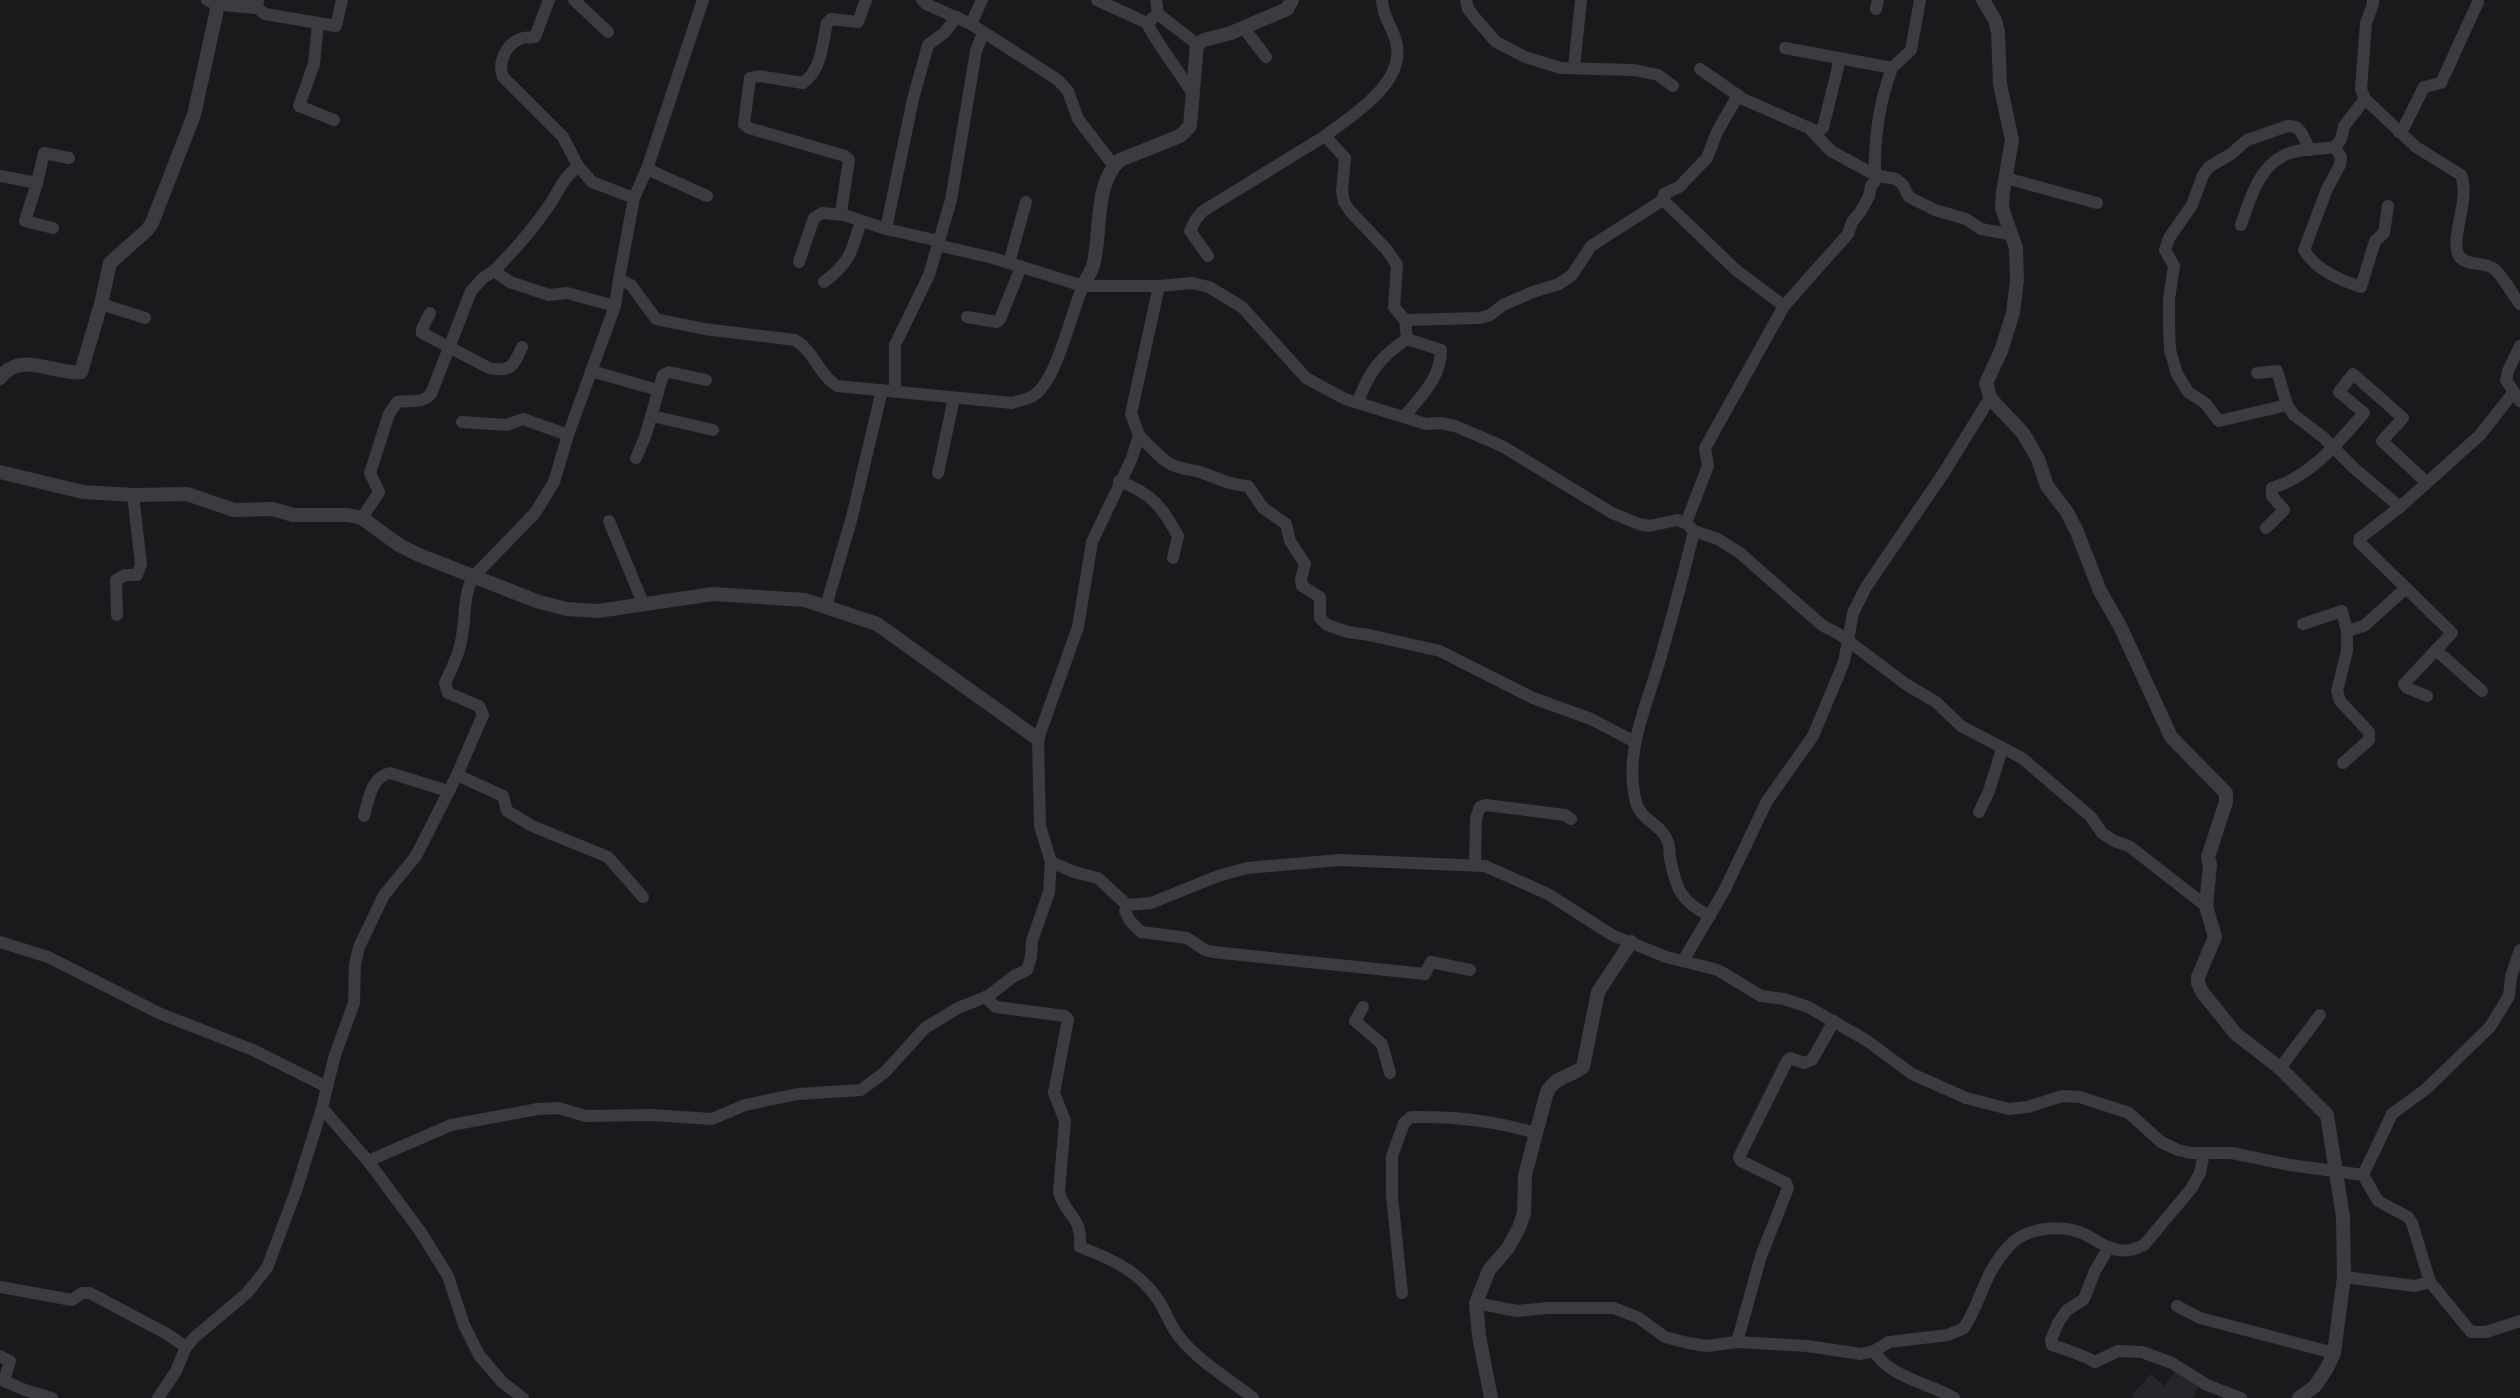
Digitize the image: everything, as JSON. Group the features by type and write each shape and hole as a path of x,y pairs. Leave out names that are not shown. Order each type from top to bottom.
{"street":[{"path":"2,372 33,364 72,373 81,372 110,263 148,230 152,223 196,108 212,3 257,3 265,14 336,26 342,0"},
{"path":"548,0 535,37 523,38 513,44 501,58 499,68 503,77 563,137 578,166 592,182 635,198"},
{"path":"574,0 608,32"},
{"path":"158,1398 176,1371 186,1347 247,1293 267,1268 296,1191 322,1108 335,1055 354,1003 355,964 359,947 384,895 416,856 457,775 483,715 479,706 448,693 446,689 463,634 467,588 473,577 545,499 554,482 568,435 615,306 635,198 703,0"},
{"path":"844,215 841,212 849,160 845,156 749,128 744,124 746,102 750,78 760,76 803,83 813,76 827,23 831,19 858,22 866,0"},
{"path":"922,0 971,24 1064,85 1078,119 1114,166"},
{"path":"971,24 982,0"},
{"path":"1097,0 1153,19 1197,44"},
{"path":"1156,0 1153,19 1158,45 1192,93"},
{"path":"1197,44 1287,9 1292,0"},
{"path":"1208,256 1190,235 1190,227 1203,211 1325,136 1385,87 1392,73 1397,46 1382,9 1382,0"},
{"path":"1466,0 1475,18 1496,42 1542,64 1561,68 1634,70 1658,75 1673,86"},
{"path":"1574,67 1581,0"},
{"path":"1710,916 1693,908 1684,899 1674,877 1665,836 1660,827 1638,809 1632,774 1635,742 1661,655 1690,527 1709,466 1705,448 1784,306 1848,234 1868,196 1875,181 1875,132 1884,90 1892,68 1911,50 1920,0"},
{"path":"1983,0 1995,20 1998,32 2000,84 2012,140 2002,208 2016,248 2013,313 2001,351 1986,383 1990,398 2023,433 2038,459 2047,486 2067,512 2100,591 2120,626 2171,737 2226,793 2226,802 2209,849 2206,906 2215,937 2198,977 2202,992 2236,1034 2280,1069 2327,1115 2343,1217 2344,1277 2334,1353 2315,1386 2298,1398"},
{"path":"2373,0 2366,23 2361,89 2365,99 2416,147 2461,175 2465,194 2456,245 2459,255 2464,261 2493,268 2520,304"},
{"path":"2399,132 2424,87 2441,83 2478,2"},
{"path":"886,229 913,99 928,45 944,33 957,17"},
{"path":"318,23 314,64 299,106 334,121"},
{"path":"1243,27 1266,57"},
{"path":"826,606 888,390 895,345 929,275 938,243 957,169 976,51 983,33"},
{"path":"620,279 631,285 656,319 704,329 794,340 804,345 829,382 837,386 1012,402 1034,395 1052,372 1073,308 1092,267 1104,187 1114,166 1121,160 1187,131 1191,119 1197,44"},
{"path":"1785,48 1892,68"},
{"path":"1811,130 1824,128 1840,59"},
{"path":"1700,69 1738,95 1811,130 1831,151 1875,175 1896,179 1903,185 1909,197 1935,210 1966,219 1981,229 2009,234"},
{"path":"1405,320 1480,318 1533,292 1559,284 1572,275 1591,246 1663,200 1664,194 1679,187 1707,158 1717,132 1738,95"},
{"path":"2241,225 2252,193 2264,171 2278,159 2295,151 2335,147 2341,139 2344,126 2365,99"},
{"path":"2287,405 2220,421 2205,403 2182,384 2170,349 2169,299 2174,266 2165,250 2169,238 2192,205 2203,175 2209,167 2231,154 2247,140 2271,130 2296,127 2310,150"},
{"path":"1325,136 1345,158 1342,191 1344,202 1397,265 1394,307 1405,320 1407,339"},
{"path":"2335,147 2341,157 2340,164 2327,189 2304,250 2311,261 2361,287 2375,241 2384,233 2388,206"},
{"path":"53,229 25,221 44,153 69,158"},
{"path":"362,518 379,492 370,473 388,414 397,401 426,399 431,394 471,291 523,240 546,211 565,178 578,166"},
{"path":"647,169 707,196"},
{"path":"0,176 37,183"},
{"path":"2006,178 2097,203"},
{"path":"1663,200 1736,270 1784,306"},
{"path":"967,317 997,322 1000,319 1015,265 1026,202"},
{"path":"799,262 814,218 822,213 844,215 1083,286 1192,283 1209,287 1242,307 1306,378 1345,399 1426,424 1455,426 1502,446 1612,513 1639,524 1649,526 1677,520 1718,539 1740,553 1823,626 1839,634 1907,685 1936,702 1961,726 2022,758 2091,817 2102,833 2129,846 2206,906"},
{"path":"824,282 842,268 850,257 861,220"},
{"path":"494,271 510,282 549,295 567,293 615,306"},
{"path":"1159,286 1131,414 1139,435 1163,459 1176,467 1231,485 1248,486 1263,508 1283,520 1288,528 1290,541 1305,564 1302,586 1320,597 1320,618 1327,625 1348,632 1440,650 1533,698 1591,719 1635,742"},
{"path":"101,304 145,318"},
{"path":"430,313 422,333 489,368 501,371 515,363 522,347"},
{"path":"1358,402 1366,380 1390,350 1407,339"},
{"path":"1404,417 1436,378 1441,361 1441,350 1407,339"},
{"path":"2427,696 2407,688 2404,684 2452,633 2404,589 2359,542 2360,538 2400,507 2480,435 2517,397 2506,380 2520,346"},
{"path":"591,371 659,390"},
{"path":"2257,373 2277,371 2287,405 2294,415 2323,437 2355,469 2400,507"},
{"path":"636,458 652,416 663,375 669,372 706,380"},
{"path":"2266,528 2284,510 2272,496 2272,488 2309,470 2364,413 2339,392 2353,374 2403,418 2382,441 2426,482"},
{"path":"938,473 954,398"},
{"path":"1683,961 1710,916 1767,801 1813,736 1844,662 1853,613 1866,587 1990,398"},
{"path":"652,416 713,430"},
{"path":"462,422 507,425 523,419 568,435"},
{"path":"368,1161 451,1125 538,1109 558,1108 586,1116 651,1115 712,1119 745,1105 798,1094 861,1090 886,1072 925,1028 958,1007 985,997 1027,970 1032,941 1048,899 1051,862 1040,826 1038,739 1078,627 1092,542 1132,458 1139,435"},
{"path":"0,472 83,492 187,494 234,509 273,509 293,515 348,515 362,518 399,545 419,555 539,602 574,610 598,611 727,594 805,600 866,619 889,631 1038,739"},
{"path":"1119,481 1142,490 1168,518 1178,536 1173,558"},
{"path":"117,615 116,580 125,575 137,575 141,564 134,495"},
{"path":"609,520 643,603"},
{"path":"2347,631 2364,626 2404,589"},
{"path":"2303,624 2342,611 2347,631 2347,651 2337,691 2340,701 2369,732 2368,740 2343,763"},
{"path":"2436,650 2482,691"},
{"path":"1979,812 1989,791 2002,749"},
{"path":"364,816 374,784 382,775 390,773 448,791"},
{"path":"457,775 503,796 506,811 532,826 608,857 643,897"},
{"path":"1475,865 1476,818 1480,807 1486,805 1552,813 1571,819"},
{"path":"1051,862 1098,878 1127,905 1151,903 1218,876 1247,868 1340,860 1485,866 1548,894 1594,925 1631,942 1666,957 1718,971 1761,996 1800,1004 1866,1040 1912,1074 1966,1098 2009,1109 2028,1107 2062,1096 2089,1099 2129,1113 2161,1142 2178,1150 2232,1153 2290,1166 2363,1175 2378,1201 2408,1217 2430,1282 2471,1332 2486,1332 2520,1321"},
{"path":"1125,911 1141,932 1187,938 1213,952 1425,974 1431,962 1471,970"},
{"path":"0,942 48,957 161,1014 253,1050 327,1087"},
{"path":"1491,1398 1479,1336 1476,1303 1489,1270 1508,1248 1519,1228 1524,1213 1525,1175 1548,1092 1560,1077 1583,1067 1598,992 1631,942"},
{"path":"2363,1175 2392,1114 2426,1089 2490,1027 2509,996 2511,976 2520,950"},
{"path":"985,997 996,1007 1065,1016 1068,1019 1054,1093 1065,1121 1059,1192 1079,1226 1080,1247 1123,1264 1134,1272 1159,1302 1179,1338 1196,1356 1252,1398"},
{"path":"1363,1007 1355,1021 1381,1044 1390,1073"},
{"path":"2280,1069 2320,1015"},
{"path":"1737,1342 1755,1273 1788,1188 1786,1183 1741,1161 1739,1157 1787,1061 1790,1058 1804,1063 1812,1060 1834,1021"},
{"path":"322,1108 368,1161 420,1231 448,1276 464,1325 479,1355 502,1382 523,1398"},
{"path":"1402,1293 1391,1182 1392,1156 1404,1123 1411,1116 1453,1116 1505,1124 1535,1133"},
{"path":"1476,1303 1517,1311 1614,1308 1639,1318 1665,1337 1707,1346 1737,1342 1807,1346 1861,1354 1874,1351 1889,1342 1948,1335 1964,1328 1992,1268 2014,1241 2031,1232 2047,1229 2073,1230 2109,1247 2128,1251 2150,1240 2191,1189 2200,1173 2204,1153"},
{"path":"2109,1247 2084,1298 2066,1311 2059,1323 2051,1340 2052,1345 2069,1352 2077,1352 2095,1362 2118,1351 2142,1352 2172,1363 2207,1385 2241,1398"},
{"path":"2344,1277 2415,1286 2430,1282"},
{"path":"0,1287 72,1300 82,1293 90,1293 186,1347"},
{"path":"2177,1306 2200,1318 2334,1353"},
{"path":"1874,1351 1880,1361 1899,1375 1936,1387 1954,1398"},
{"path":"0,1356 10,1361 4,1381 25,1391 52,1398"}],"shaded area":[{"path":"2178,1368 2201,1384 2192,1398 2133,1398 2132,1395 2151,1374 2164,1386"}]}
